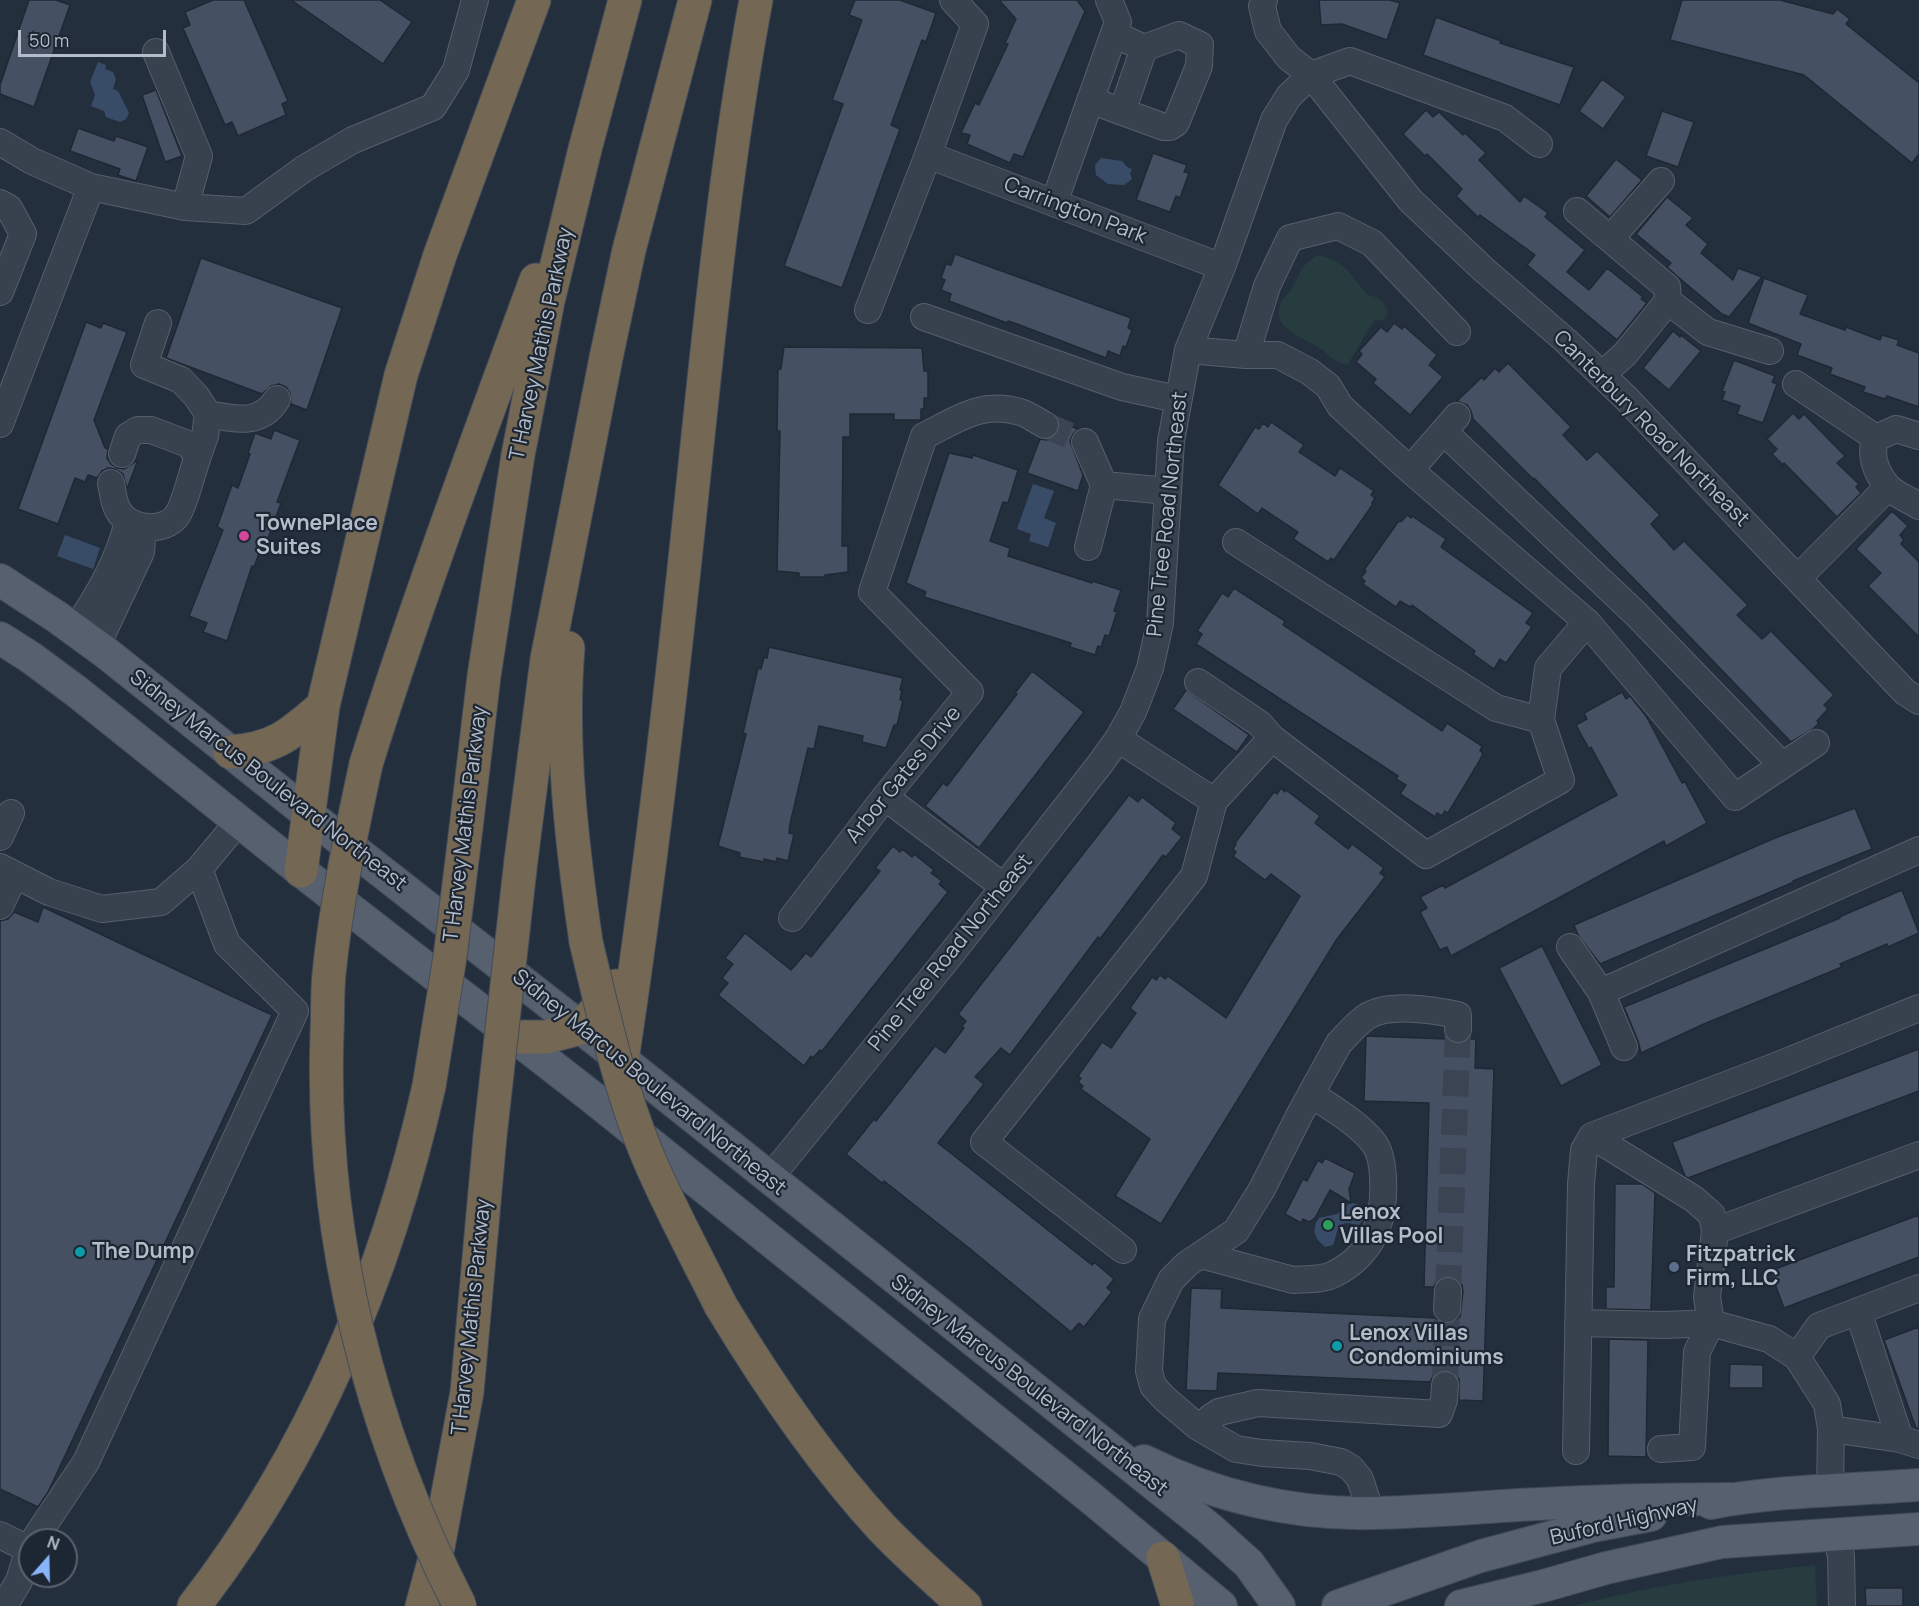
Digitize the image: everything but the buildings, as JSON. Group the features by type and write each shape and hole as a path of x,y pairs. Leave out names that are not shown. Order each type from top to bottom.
{"highway":[{"path":"301,871 323,706 408,351 440,255 534,0"},
{"name":"T Harvey Mathis Parkway","path":"194,1606 248,1530 319,1404 351,1335 379,1265 401,1197 429,1086 450,957 486,664 518,455 548,301 585,149 625,0"},
{"name":"T Harvey Mathis Parkway","path":"422,1606 454,1473 467,1392 490,1136 521,860 547,659 629,250 695,0"},
{"path":"622,1060 638,959 671,692 718,252 734,127 756,0"},
{"path":"460,1606 416,1514 382,1422 351,1309 333,1197 325,1087 329,976 343,869 366,764 439,543 585,149"},
{"path":"576,508 567,654 566,711 570,802 577,879 586,942 612,1046 651,1165 721,1306 769,1383 841,1479 882,1528 965,1606"},
{"path":"230,752 253,750 277,742 300,727 323,706"},
{"path":"513,1037 546,1037 581,1028 638,959"},
{"path":"1163,1558 1178,1606"}],"main road":[{"name":"Sidney Marcus Boulevard Northeast","path":"0,580 86,638 622,1060 1088,1434 1209,1528 1249,1564 1279,1606"},
{"path":"1,640 76,691 301,871 592,1097 1091,1498 1221,1606"},
{"path":"1088,1434 1176,1477 1227,1495 1294,1508 1371,1514 1626,1499 1731,1499"},
{"name":"Buford Highway","path":"1338,1606 1481,1556 1593,1526 1731,1499 1919,1485"},
{"name":"Buford Highway","path":"1461,1606 1606,1568 1722,1542 1919,1529"}],"street":[{"path":"868,310 928,155 975,24 953,0"},
{"path":"1054,203 1119,22 1109,0"},
{"name":"Canterbury Road Northeast","path":"1264,0 1262,6 1268,31 1289,58 1311,75 1410,200 1626,398 1905,692 1919,701"},
{"path":"0,142 32,161 91,187 185,207 246,211 305,168 353,140 433,107 456,70 467,5"},
{"path":"1090,100 1164,128 1170,127 1176,123 1199,66 1200,45 1179,35 1144,48 1114,34"},
{"path":"1122,112 1144,48"},
{"path":"156,52 199,156 185,207"},
{"path":"1311,75 1350,61 1505,118 1539,144"},
{"name":"Pine Tree Road Northeast","path":"769,1179 1004,887 1118,739 1133,712 1150,668 1160,623 1171,441 1188,350 1222,267 1274,120 1288,96 1311,75"},
{"name":"Carrington Park","path":"928,155 1222,267"},
{"path":"1610,239 1661,181"},
{"path":"0,424 91,187"},
{"path":"0,203 9,208 22,234 2,279"},
{"path":"1577,211 1667,287 1668,301 1625,354 1602,375"},
{"path":"1245,356 1267,286 1290,238 1338,226 1372,243 1457,332"},
{"path":"1668,301 1708,332 1770,351"},
{"path":"924,317 1122,387 1178,399"},
{"path":"111,483 118,512 136,525 164,525 177,515 205,436 208,414 197,397 181,380 144,365 158,323"},
{"path":"1188,350 1245,356 1278,355 1305,379 1328,386 1340,406 1410,470 1587,622 1735,797 1816,742"},
{"path":"1796,384 1876,438"},
{"path":"208,414 250,419 271,410 277,399"},
{"name":"Arbor Gates Drive","path":"792,918 885,797 970,692 872,592 924,436 973,411 996,408 1021,412 1044,425"},
{"path":"1410,470 1451,424 1782,765"},
{"path":"1919,436 1896,429 1876,438 1872,447 1873,461 1888,487 1919,506"},
{"path":"122,454 128,436 138,430 151,430 188,444 198,456"},
{"path":"1085,442 1104,485 1088,547"},
{"path":"1104,485 1168,491"},
{"path":"1798,578 1888,487"},
{"path":"86,638 141,552 136,525"},
{"path":"1236,542 1496,708 1541,720"},
{"path":"1198,682 1260,724 1272,738 1426,855 1561,780 1541,720 1548,668 1587,622"},
{"path":"1123,1250 984,1142 1194,876 1214,801 1272,738"},
{"path":"1118,739 1214,801"},
{"path":"885,797 1004,887"},
{"path":"0,837 11,813"},
{"path":"0,906 7,871 49,891 102,909 161,902 198,869 238,821"},
{"path":"1601,992 1919,850"},
{"path":"41,1528 86,1462 295,1011 227,944 198,869"},
{"path":"1570,947 1601,992 1624,1047"},
{"path":"1371,1514 1360,1479 1351,1468 1341,1462 1310,1456 1262,1454 1236,1449 1201,1429 1165,1399 1153,1386 1149,1371 1152,1319 1171,1280 1187,1264 1236,1231 1262,1190 1339,1044 1367,1017 1382,1011 1415,1008 1436,1010 1458,1015 1458,1029"},
{"path":"1576,1451 1581,1184 1584,1150 1592,1136 1776,1066 1919,1008"},
{"path":"1201,1255 1293,1280 1332,1276 1349,1265 1366,1246 1377,1227 1383,1189 1383,1167 1375,1143 1311,1094"},
{"path":"1592,1136 1694,1199 1712,1215 1715,1231 1707,1297 1711,1323 1697,1352 1692,1446 1661,1449"},
{"path":"1715,1231 1919,1155"},
{"path":"1797,1357 1819,1326 1919,1288"},
{"path":"1858,1311 1910,1442"},
{"path":"1578,1323 1665,1325 1711,1323 1769,1339 1797,1357 1827,1404 1831,1429 1830,1490"},
{"path":"1201,1429 1218,1412 1258,1403 1439,1414 1444,1400 1444,1385"},
{"path":"1831,1429 1910,1442"},
{"path":"0,1535 18,1541"},
{"path":"1836,1536 1841,1556 1842,1606"},
{"path":"4,1606 18,1583"}],"green space":[{"path":"1317,255 1341,265 1368,295 1383,302 1388,312 1384,320 1374,320 1348,364 1334,360 1320,348 1294,334 1282,323 1279,316 1279,308 1283,299 1304,266"},
{"path":"1815,1565 1817,1606 1573,1606 1693,1581"}],"water":[{"path":"98,62 106,65 105,69 113,72 116,79 113,89 118,91 129,113 126,119 120,122 106,117 104,111 91,106 95,95 90,82"},
{"path":"1101,158 1122,161 1132,169 1130,173 1132,179 1124,185 1108,184 1096,175 1095,165"},
{"path":"1033,484 1054,491 1044,518 1056,523 1048,547 1029,541 1031,534 1017,529"},
{"path":"65,535 100,548 93,569 57,556"},
{"name":"Lenox Villas Pool","path":"1350,1203 1357,1204 1363,1212 1363,1220 1359,1225 1345,1223 1339,1227 1333,1245 1325,1247 1318,1240 1314,1230 1319,1218 1337,1214"}],"tunnel":[{"path":"1045,425 1085,442"},
{"path":"1448,1291 1458,1029"},
{"path":"1445,1385 1447,1309"}],"place":[{"name":"TownePlace Suites","path":"244,536"},
{"name":"Lenox Villas Pool","path":"1328,1225"},
{"name":"The Dump","path":"80,1252"},
{"name":"Fitzpatrick Firm, LLC","path":"1674,1267"},
{"name":"Lenox Villas Condominiums","path":"1337,1346"}]}
